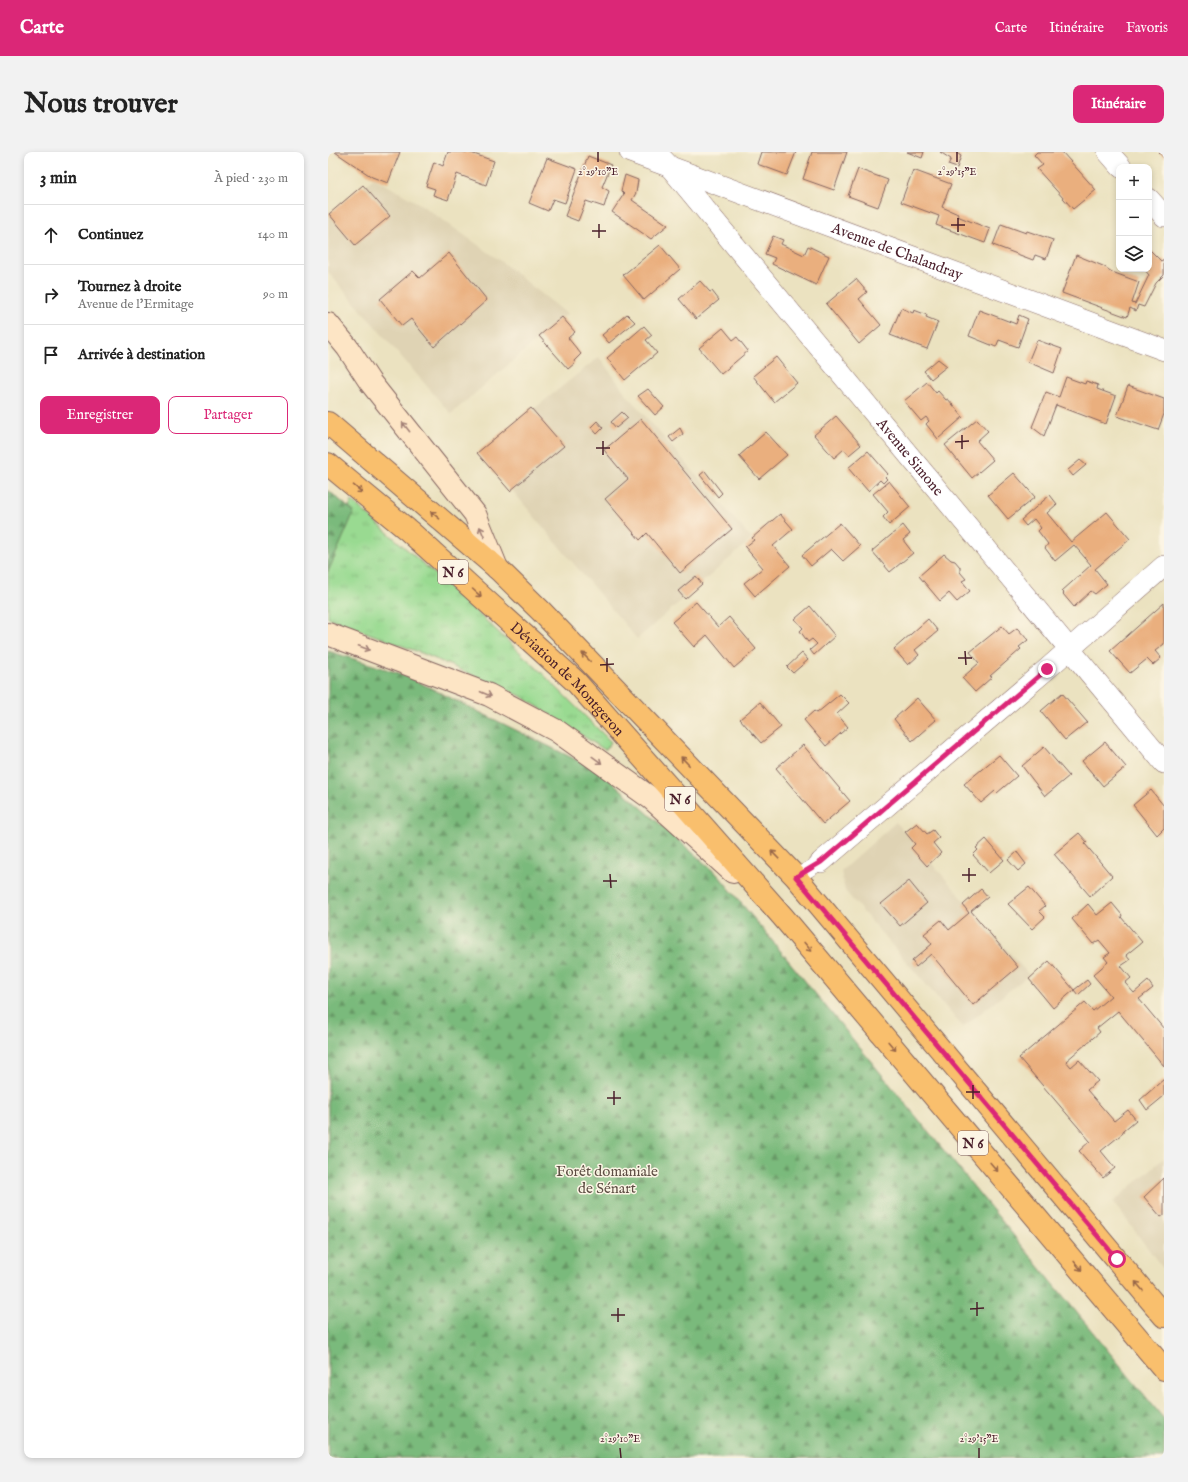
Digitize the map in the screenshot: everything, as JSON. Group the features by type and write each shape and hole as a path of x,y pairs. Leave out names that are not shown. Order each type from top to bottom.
{"main road":[{"path":"328,324 347,347 370,382 475,514 497,568"},
{"name":"N 6","path":"328,423 497,568 541,610 796,877 1164,1316"},
{"name":"Déviation de Montgeron","path":"328,464 409,531 576,682 783,917"},
{"path":"328,634 489,695 557,731 652,799 783,917"},
{"name":"N 6","path":"783,917 1164,1368"}],"street":[{"name":"Avenue de Chalandray","path":"630,152 663,159 1164,350"},
{"path":"1108,152 1118,164"},
{"name":"Avenue Simone","path":"663,159 1164,763"},
{"path":"1150,200 1164,216"},
{"path":"796,877 821,862 1069,650 1164,566"}],"shaded area":[{"path":"374,178 420,204 498,259 567,314 451,414 328,272 328,215"},
{"path":"599,357 627,395 752,539 637,639 480,452"},
{"path":"896,822 1029,975 963,1027 845,891 841,871"},
{"path":"1164,1158 1164,1270 1113,1202"}],"green space":[{"path":"328,490 354,512 328,572"},
{"path":"352,501 454,591 539,670 611,742 605,750 521,696 424,654 328,618 328,554"},
{"name":"Forêt domaniale de Sénart","path":"328,651 402,674 601,772 719,876 1164,1419 1164,1458 328,1458"}],"building":[{"path":"335,152 400,152 388,183 372,177"},
{"path":"448,152 468,152 494,161 486,185 457,174 448,200 433,195 435,189 426,186 434,162 443,166"},
{"path":"761,152 796,152 787,175 757,164"},
{"path":"812,152 847,152 834,190 803,179"},
{"path":"907,152 924,152 922,158"},
{"path":"940,152 955,152 961,156 957,168 948,165 951,159"},
{"path":"1037,152 1062,152 1096,190 1073,209 1037,169 1043,165 1034,155"},
{"path":"1159,152 1164,152 1164,158"},
{"path":"588,156 611,165 602,187 609,191 604,207 586,201 578,221 565,216"},
{"path":"547,158 577,169 565,203 553,199 548,211 529,203"},
{"path":"858,169 888,180 878,207 848,196"},
{"path":"913,170 951,184 942,207 958,214 957,216 990,229 985,243 936,225 939,216 901,202"},
{"path":"625,175 638,180 636,193 632,200 668,225 651,239 612,212 624,194 621,191"},
{"path":"363,185 390,216 355,245 329,214"},
{"path":"1001,224 1026,233 1027,231 1053,240 1046,259 1035,255 1033,260 993,245"},
{"path":"773,236 783,240 781,244 804,255 808,246 829,256 816,285 772,264 775,258 765,254"},
{"path":"660,245 680,269 644,300 623,275"},
{"path":"1152,252 1161,261 1164,259 1164,275 1156,283 1144,307 1138,305 1136,311 1130,308 1127,317 1062,293 1076,255 1103,266 1112,272 1139,282 1132,303 1135,304 1149,275 1146,272 1152,272"},
{"path":"449,253 487,300 434,347 411,319 402,326 380,299 413,271 420,278"},
{"path":"856,279 867,292 859,299 881,325 859,344 826,304"},
{"path":"700,281 710,292 712,291 719,300 696,319 679,299"},
{"path":"901,308 913,313 914,310 927,315 926,317 938,322 927,349 890,335"},
{"path":"979,310 1016,324 1019,315 1028,319 1018,347 999,340 996,347 969,336"},
{"path":"627,314 635,322 609,343 602,335"},
{"path":"562,317 575,332 568,338 581,354 574,361 575,363 568,369 539,336"},
{"path":"644,326 652,335 646,340 657,353 625,380 607,358"},
{"path":"723,328 733,340 737,337 748,351 721,374 699,348"},
{"path":"1037,340 1062,349 1054,373 1028,362"},
{"path":"776,357 797,383 774,402 753,376"},
{"path":"938,359 947,366 931,379 924,371"},
{"path":"1066,377 1085,384 1086,381 1098,385 1097,389 1116,396 1106,424 1056,405 1044,436 1032,427 1046,392 1059,397"},
{"path":"927,382 936,393 938,391 946,400 948,399 963,417 938,439 926,424 929,421 926,417 921,421 904,401"},
{"path":"1128,386 1164,399 1164,414 1158,430 1117,416"},
{"path":"648,389 664,407 655,415 638,396"},
{"path":"531,408 564,446 510,491 477,453"},
{"path":"622,412 628,418 616,428 611,422"},
{"path":"836,416 861,445 849,455 844,449 834,458 814,435"},
{"path":"641,419 732,529 680,573 647,533 640,540 605,499 628,479 604,450"},
{"path":"977,419 988,431 977,441 993,460 972,478 945,445"},
{"path":"597,421 603,428 597,434 591,427"},
{"path":"680,428 683,434 673,442 669,437"},
{"path":"766,432 787,455 759,479 739,456"},
{"path":"868,451 888,474 885,477 887,479 883,483 880,480 868,491 848,468"},
{"path":"1080,460 1086,465 1073,476 1068,470"},
{"path":"705,471 722,493 718,497 700,475"},
{"path":"1014,473 1035,497 1008,519 988,495"},
{"path":"889,481 910,507 889,525 883,517 888,512 873,494"},
{"path":"1050,495 1057,504 1047,513 1071,542 1107,512 1130,539 1095,569 1107,584 1095,594 1091,591 1074,607 1062,591 1091,565 1074,545 1055,561 1045,548 1048,544 1038,531 1041,528 1034,519 1026,526 1021,520"},
{"path":"780,514 793,529 773,546 790,566 755,596 744,583 763,568 745,547 754,540 752,538"},
{"path":"840,523 860,546 843,561 831,549 811,566 802,555"},
{"path":"903,525 910,534 903,540 913,553 890,572 872,551"},
{"path":"944,554 951,560 955,561 960,567 960,572 966,579 962,581 970,591 957,602 949,593 940,601 919,576"},
{"path":"696,576 702,584 685,599 678,591"},
{"path":"696,602 718,627 729,617 756,649 734,668 707,635 694,647 672,622"},
{"path":"1164,603 1164,644 1155,651 1161,658 1153,665 1147,659 1130,673 1110,651"},
{"path":"810,606 835,636 814,655 810,650 817,644 812,639 808,642 800,631 803,628 795,619"},
{"path":"928,619 938,631 915,650 919,655 908,665 894,649"},
{"path":"1002,626 1009,634 1017,628 1028,640 1019,647 1021,649 990,676 992,677 975,692 962,678 979,663 970,652"},
{"path":"802,653 808,660 793,673 787,667"},
{"path":"1062,693 1087,722 1065,740 1041,711"},
{"path":"840,694 849,703 837,714 848,727 826,746 804,720 814,711 817,713"},
{"path":"917,698 936,720 912,741 894,719"},
{"path":"760,702 781,727 761,743 740,719"},
{"path":"1105,742 1126,767 1103,786 1082,761"},
{"path":"803,745 850,801 823,824 776,768"},
{"path":"1044,747 1069,776 1045,796 1022,766"},
{"path":"999,755 1017,776 997,793 995,791 981,803 964,784"},
{"path":"1151,790 1164,806 1164,828 1157,835 1133,805"},
{"path":"917,823 927,834 933,830 939,838 933,843 941,853 927,866 911,848 915,844 905,832"},
{"path":"1079,833 1087,842 1085,844 1112,876 1090,896 1054,854"},
{"path":"986,839 1004,860 989,873 973,855 978,850 976,848"},
{"path":"1017,852 1026,864 1018,871 1008,860"},
{"path":"909,881 927,903 900,926 881,904"},
{"path":"1029,887 1045,906 1039,911 1045,917 1032,929 1008,904"},
{"path":"981,889 988,897 971,911 1018,967 973,1005 931,954 916,967 912,961 932,944 924,934 941,920 949,930 969,913 963,905"},
{"path":"1112,903 1122,915 1121,917 1142,942 1126,955 1130,960 1121,966 1131,978 1125,983 1134,993 1148,981 1153,988 1139,999 1164,1029 1164,1066 1118,1011 1097,1028 1100,1032 1066,1061 1071,1067 1079,1060 1098,1081 1087,1090 1114,1121 1128,1110 1136,1120 1101,1151 1115,1168 1103,1178 1079,1151 1090,1141 1019,1058 1085,1002 1093,1011 1111,996 1093,975 1108,962 1104,957 1110,953 1099,940 1093,944 1072,919 1088,904 1097,915"},
{"path":"1049,961 1074,990 1053,1008 1029,979"},
{"path":"1087,980 1090,984 1078,995 1074,990"},
{"path":"1164,1079 1164,1096 1147,1110 1140,1100"},
{"path":"1164,1178 1164,1215 1161,1217 1144,1197"}],"route":[{"path":"1047,669 821,862 796,877 1117,1259"}]}
